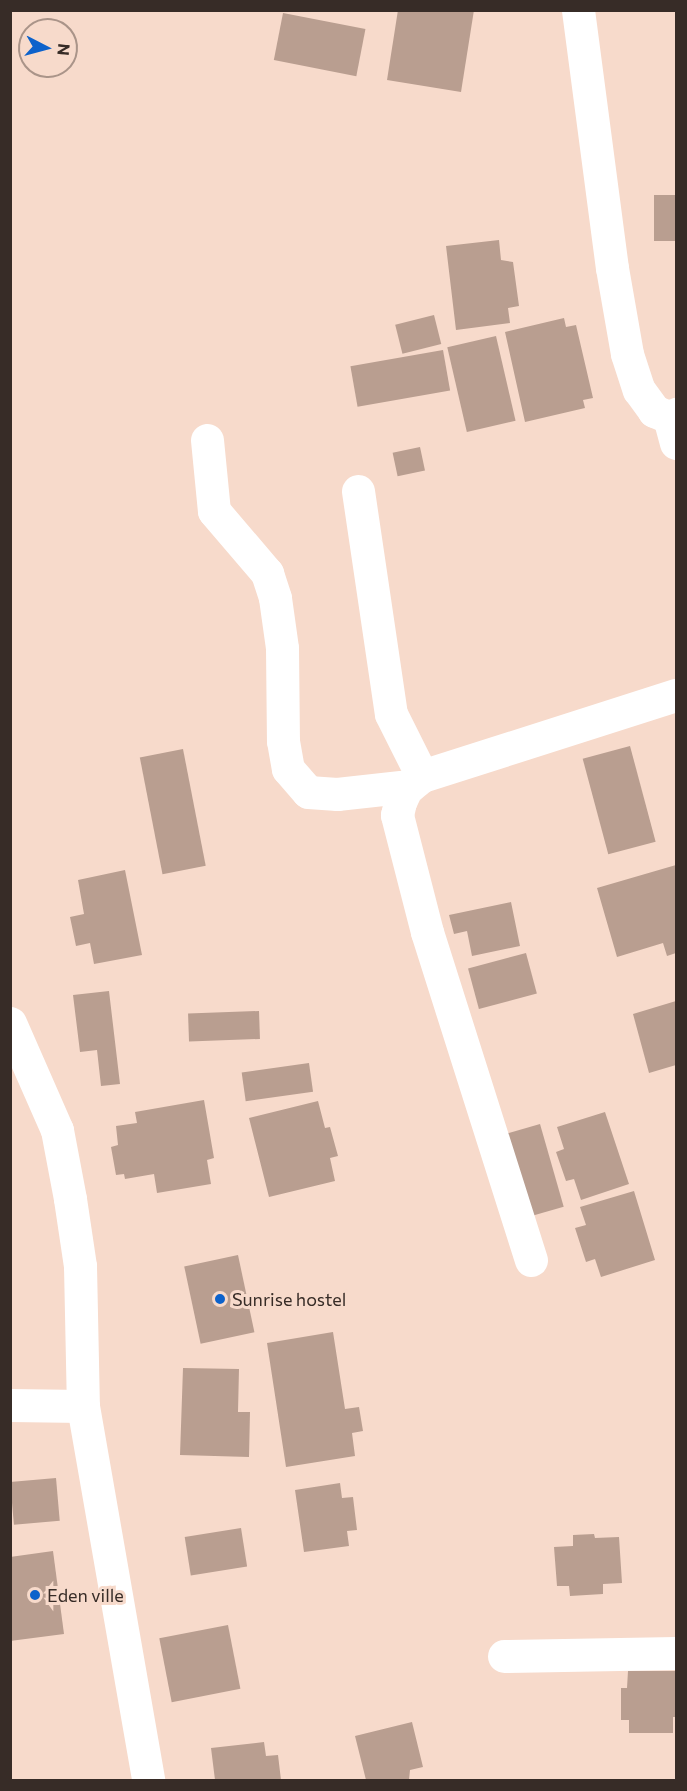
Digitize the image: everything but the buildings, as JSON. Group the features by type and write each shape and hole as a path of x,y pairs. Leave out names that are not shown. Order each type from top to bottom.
{"street":[{"path":"578,10 612,268 627,354 639,390 654,411 674,424"},
{"path":"207,440 214,511 267,573 275,598 282,648 283,741 288,770 308,792 338,794 416,781 676,695"},
{"path":"358,490 391,714 416,781 397,815 453,1017 531,1260"},
{"path":"10,1023 57,1130 70,1200 80,1266 83,1406 148,1780"},
{"path":"10,1405 83,1406"},
{"path":"504,1656 676,1653"}],"place":[{"name":"Sunrise hostel","path":"220,1299"},
{"name":"Eden ville","path":"35,1595"}]}
